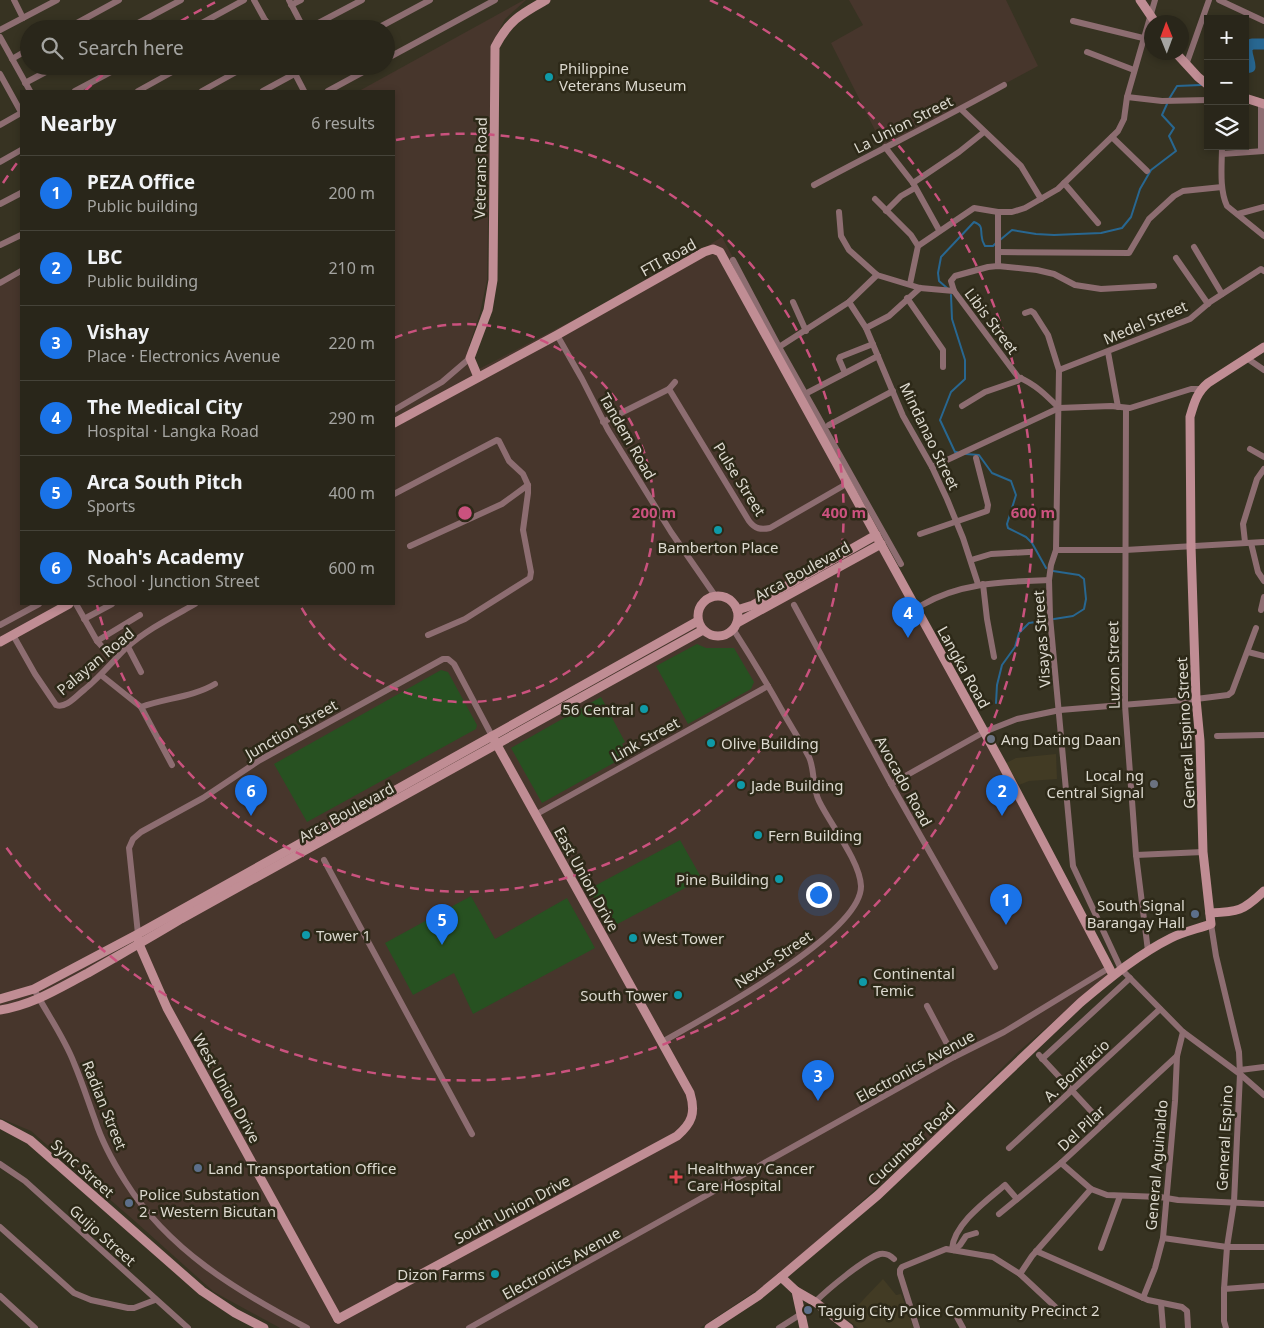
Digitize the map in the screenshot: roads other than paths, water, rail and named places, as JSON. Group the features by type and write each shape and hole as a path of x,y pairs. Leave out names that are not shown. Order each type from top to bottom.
{"street":[{"path":"14,0 23,18"},
{"path":"0,30 57,0"},
{"path":"82,20 119,0"},
{"path":"144,20 181,0"},
{"path":"207,20 244,0"},
{"path":"254,0 265,20"},
{"path":"300,20 290,3 301,0"},
{"path":"323,20 362,0"},
{"path":"393,20 430,0"},
{"path":"395,54 495,0"},
{"name":"Veterans Road","path":"395,409 442,382 470,358 488,310 493,280 495,47 510,23 546,0"},
{"path":"1140,0 1150,13"},
{"path":"910,284 918,246 939,230 974,208 1012,212 1024,208 1058,189 1112,137 1124,119 1134,70 1155,0"},
{"path":"1186,65 1209,0"},
{"path":"1219,0 1264,21"},
{"path":"1073,22 1143,38"},
{"path":"0,37 20,74"},
{"path":"1087,52 1134,70"},
{"path":"12,59 20,54"},
{"path":"1182,60 1204,81"},
{"path":"21,75 29,90"},
{"path":"25,83 40,75"},
{"path":"77,90 105,75"},
{"path":"140,90 167,75"},
{"path":"204,90 231,75"},
{"path":"265,90 293,75"},
{"path":"296,75 303,90"},
{"path":"330,90 357,75"},
{"path":"1,79 20,110"},
{"name":"La Union Street","path":"814,185 1004,85"},
{"path":"1127,97 1170,102 1204,100"},
{"path":"1222,154 1263,151 1263,103 1249,99"},
{"path":"961,109 1021,166 1040,199"},
{"path":"0,124 20,113"},
{"path":"886,211 901,196 984,132"},
{"path":"1112,137 1147,171"},
{"path":"885,147 914,186 939,230"},
{"path":"1222,150 1222,187 1226,206 1264,236"},
{"path":"0,162 20,151"},
{"path":"1064,183 1098,223"},
{"path":"998,245 1129,252 1149,219 1174,196 1183,191 1222,187"},
{"path":"0,204 20,194"},
{"path":"875,200 911,235 918,246"},
{"path":"1238,214 1264,207"},
{"name":"Libis Street","path":"839,212 842,236 849,250 876,275 920,288 954,291 1018,377 1038,387 1059,408"},
{"path":"998,212 998,266"},
{"path":"0,245 20,235"},
{"path":"1194,247 1222,294"},
{"name":"FTI Road","path":"395,422 557,335 704,252 713,249 720,252 848,483"},
{"path":"1176,258 1208,304"},
{"path":"733,260 861,497 901,564"},
{"path":"954,291 951,282 955,276 998,266 1038,270 1054,274 1076,285 1101,289 1154,286"},
{"name":"Medel Street","path":"1059,370 1190,319 1222,294 1262,270"},
{"path":"0,283 20,272"},
{"path":"779,347 848,302 876,275"},
{"path":"866,328 889,316 920,288"},
{"path":"907,298 943,350 944,367"},
{"path":"793,302 806,330"},
{"name":"Mindanao Street","path":"848,302 866,328 903,416 932,467 956,521 981,584 994,657"},
{"name":"Visayas Street","path":"1025,313 1031,311 1034,313 1048,335 1059,370 1056,550 1049,580 1051,623 1073,866 1121,968 1183,1032 1240,1072 1264,1095"},
{"name":"Tandem Road","path":"557,335 582,379 603,422 671,532 716,597"},
{"path":"845,373 839,359 840,357 873,344"},
{"path":"932,467 1059,408 1126,408 1146,405 1191,389 1200,389 1264,348"},
{"path":"1108,352 1118,407"},
{"path":"805,394 878,356"},
{"path":"470,358 478,377"},
{"path":"1248,358 1264,370"},
{"path":"962,406 985,392 1022,378"},
{"path":"603,422 669,389 675,382"},
{"name":"Pulse Street","path":"669,389 749,521 757,528 770,528 848,483"},
{"name":"General Espino Street","path":"1200,389 1194,403 1189,428 1196,699 1200,741 1203,852 1216,956 1236,1037 1240,1072"},
{"path":"829,425 893,391"},
{"name":"Luzon Street","path":"1126,408 1126,705 1136,856 1148,951"},
{"path":"395,493 497,440 509,460 523,474 528,484 523,530 531,572 530,578 465,618 428,635"},
{"path":"1250,449 1264,457"},
{"path":"920,534 986,511 988,508 976,458"},
{"path":"1264,469 1257,479 1243,524 1258,572 1264,581"},
{"name":"Langka Road","path":"848,483 861,497 879,539 1111,972"},
{"path":"410,546 502,504 528,484"},
{"name":"Arca Boulevard","path":"736,610 753,605 879,539"},
{"name":"Arca Boulevard","path":"735,626 879,539"},
{"path":"1056,550 1125,550 1264,542"},
{"path":"971,560 991,554 1029,552"},
{"path":"922,605 950,593 981,584 1049,580"},
{"path":"721,597 731,601 736,610 735,626 725,635 716,636 707,633 701,626 698,611 708,599 721,597"},
{"path":"1261,610 1264,597"},
{"name":"Avocado Road","path":"794,604 891,784 995,967"},
{"path":"0,626 37,605"},
{"path":"0,642 67,605"},
{"path":"77,605 97,641 107,652"},
{"path":"84,619 110,605"},
{"name":"Palayan Road","path":"13,635 35,674 56,705 60,706 101,676 128,647 168,619 192,605"},
{"path":"97,641 140,615"},
{"name":"Arca Boulevard","path":"0,999 34,989 138,934 701,626"},
{"name":"Nexus Street","path":"662,1042 801,958 823,940 857,901 861,887 859,875 819,802 810,758 735,626"},
{"path":"984,732 1018,719 1060,710 1196,699 1231,693 1256,628"},
{"path":"128,647 141,672"},
{"path":"1248,652 1264,656"},
{"name":"East Union Drive","path":"448,659 454,664 535,815 690,1093 693,1103 692,1115"},
{"name":"Junction Street","path":"129,848 133,839 137,836 203,798 260,760 439,661 448,659"},
{"path":"101,676 141,707 172,765"},
{"path":"141,707 159,701 202,692 215,684"},
{"name":"Link Street","path":"535,815 768,686"},
{"name":"Langka Road","path":"891,784 984,732"},
{"path":"1217,736 1264,735"},
{"name":"Arca Boulevard","path":"0,1010 14,1008 40,999 494,740"},
{"name":"West Union Drive","path":"129,848 139,944 167,1008 338,1319"},
{"path":"1136,856 1203,852"},
{"path":"324,860 472,1134"},
{"path":"1210,914 1236,912 1249,905 1264,891"},
{"name":"Cucumber Road","path":"709,1328 758,1296 781,1278 878,1195 1111,972 1182,933 1211,924"},
{"name":"Electronics Avenue","path":"469,1328 954,1057 1004,1032 1099,976 1111,972"},
{"path":"1103,1124 1040,1057 1130,978"},
{"name":"Radian Street","path":"34,989 73,1060 108,1151 127,1184 146,1209 173,1239 225,1281 255,1301 307,1328"},
{"path":"927,1006 954,1057"},
{"name":"A. Bonifacio","path":"1009,1148 1160,1009"},
{"name":"General Aguinaldo","path":"1143,1298 1155,1268 1163,1238 1177,1056 1183,1032"},
{"name":"Del Pilar","path":"999,1214 1061,1164 1177,1056"},
{"path":"1240,1072 1264,1067"},
{"name":"General Espino","path":"1226,1328 1224,1321 1224,1288 1227,1247 1234,1202 1240,1072"},
{"name":"South Union Drive","path":"338,1319 676,1136 687,1127 692,1115"},
{"name":"Sync Street","path":"0,1124 30,1140 202,1291 235,1313 264,1328"},
{"name":"Guijo Street","path":"0,1164 25,1181 188,1328"},
{"path":"1061,1164 1091,1189 1107,1195 1152,1196 1178,1200 1264,1204"},
{"path":"953,1250 953,1241 965,1221 1005,1185 1017,1199"},
{"path":"1020,1274 1036,1252 1091,1189"},
{"path":"1101,1248 1120,1196"},
{"path":"0,1227 81,1297 128,1308 134,1308 155,1300"},
{"path":"953,1250 966,1236 976,1233"},
{"path":"1163,1238 1227,1247 1264,1247"},
{"path":"917,1328 900,1270 902,1267 941,1251 953,1250 993,1257 1020,1274 1065,1316"},
{"path":"1036,1252 1143,1298 1185,1308 1188,1315 1188,1328"},
{"path":"816,1302 834,1285 872,1258 887,1254 894,1259"},
{"path":"781,1278 796,1291 816,1302 849,1328"},
{"path":"1224,1288 1264,1286"},
{"path":"796,1291 804,1328"},
{"path":"0,1296 35,1328"},
{"path":"1161,1303 1163,1328"},
{"path":"779,1328 801,1314"},
{"path":"957,1317 963,1328"},
{"path":"334,1328 338,1319"}],"waterway":[{"path":"1249,60 1247,47 1252,44 1264,44"},
{"path":"1249,62 1249,67"},
{"path":"1169,99 1177,86 1201,85"},
{"path":"1000,240 1012,230 1054,235 1101,233 1122,228 1131,217 1140,189 1151,170 1176,151 1169,136 1174,128 1162,115 1167,104"},
{"path":"947,288 939,281 938,273 941,257 974,222 980,226 985,246 993,246 996,243"},
{"path":"951,295 952,319 965,360 965,379 951,392 940,420 955,452 957,452"},
{"path":"966,454 979,455 992,473 1011,481 1016,495 1007,524 1008,528 1026,537 1032,543 1046,568"},
{"path":"1053,571 1079,575 1084,579 1086,599 1084,609 1073,616 1054,619"},
{"path":"996,703 997,685 1002,665 1015,647 1019,633 1029,623 1048,620"}],"place":[{"name":"Philippine Veterans Museum","path":"549,77"},
{"name":"Bamberton Place","path":"718,530"},
{"name":"The Medical City","path":"908,638"},
{"name":"56 Central","path":"644,709"},
{"name":"Ang Dating Daan","path":"991,739"},
{"name":"Olive Building","path":"711,743"},
{"name":"Local ng Central Signal","path":"1154,784"},
{"name":"Jade Building","path":"741,785"},
{"name":"Noah's Academy","path":"251,816"},
{"name":"LBC","path":"1002,816"},
{"name":"Fern Building","path":"758,835"},
{"name":"Pine Building","path":"779,879"},
{"name":"South Signal Barangay Hall","path":"1195,914"},
{"name":"PEZA Office","path":"1006,925"},
{"name":"Tower 1","path":"306,935"},
{"name":"West Tower","path":"633,938"},
{"name":"Arca South Pitch","path":"442,945"},
{"name":"Continental Temic","path":"863,982"},
{"name":"South Tower","path":"678,995"},
{"name":"Vishay","path":"818,1101"},
{"name":"Land Transportation Office","path":"198,1168"},
{"name":"Healthway Cancer Care Hospital","path":"676,1177"},
{"name":"Police Substation 2 - Western Bicutan","path":"129,1203"},
{"name":"Dizon Farms","path":"495,1274"},
{"name":"Taguig City Police Community Precinct 2","path":"808,1310"}]}
